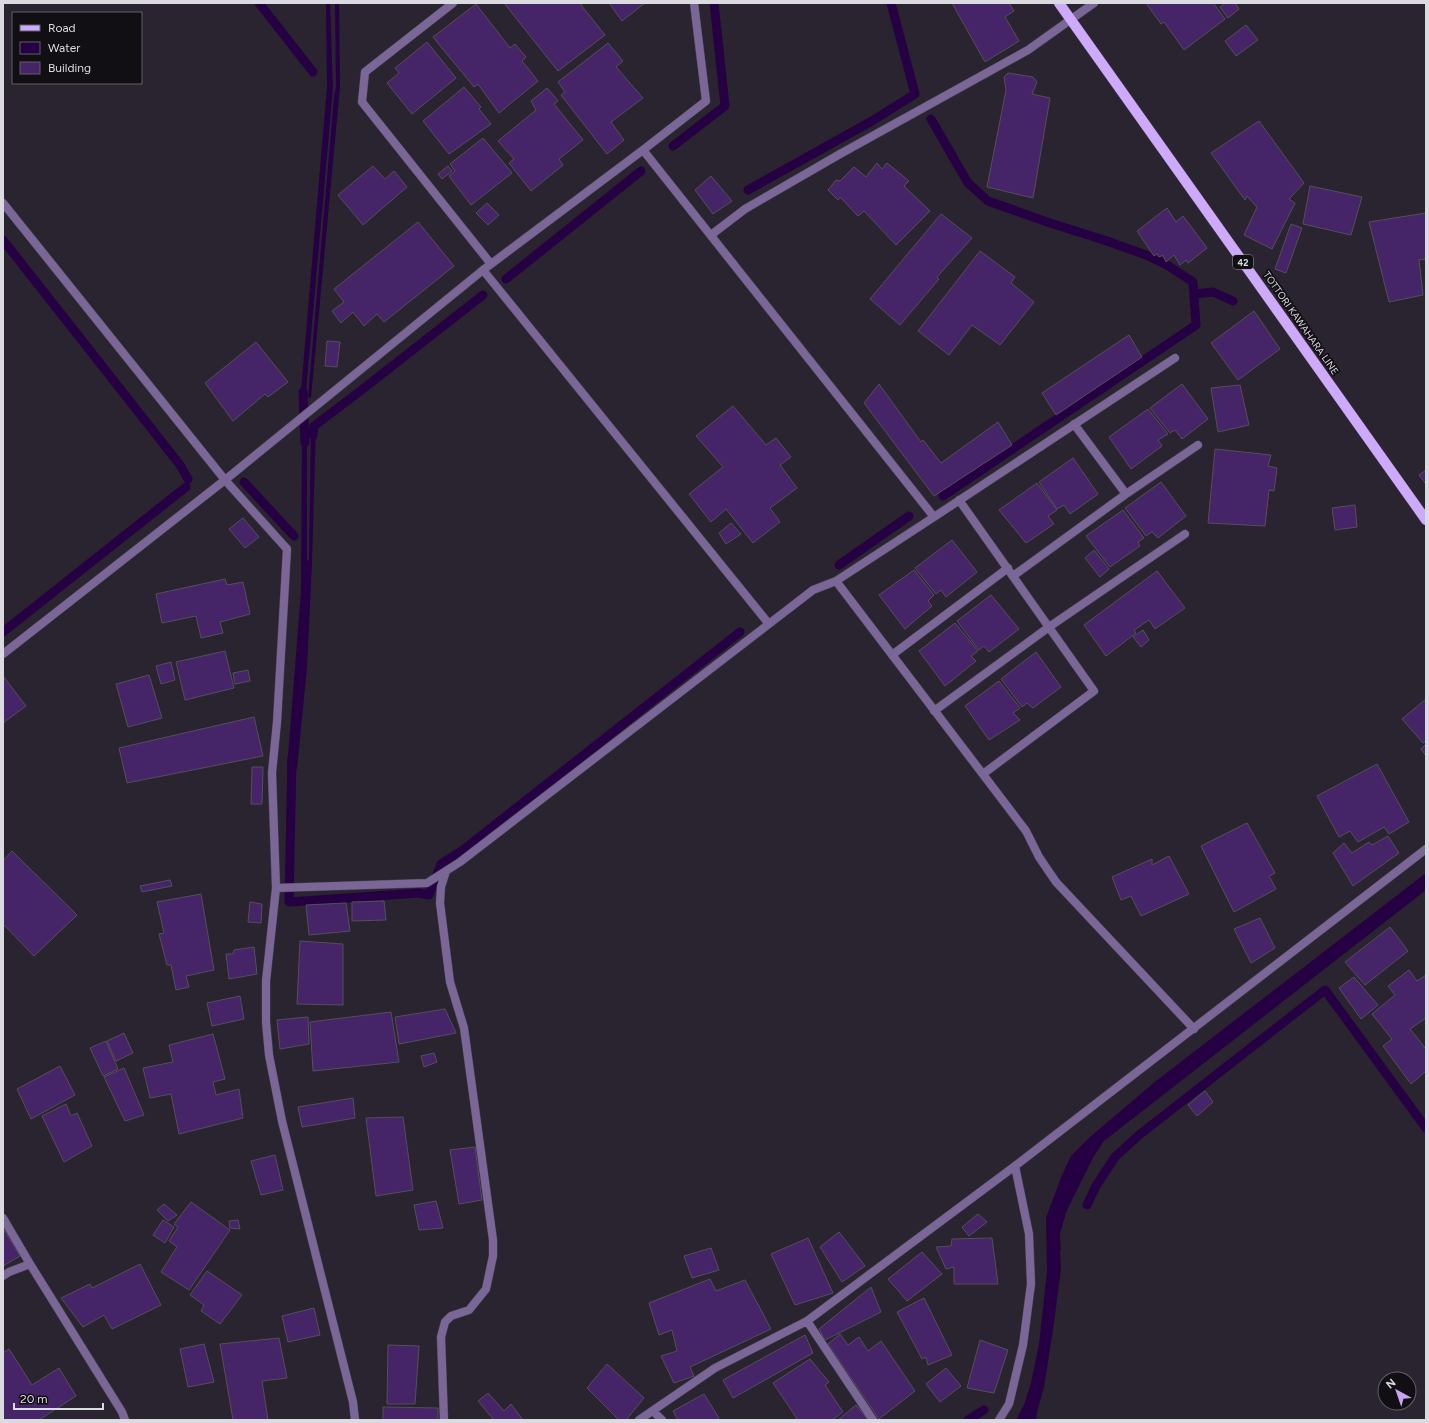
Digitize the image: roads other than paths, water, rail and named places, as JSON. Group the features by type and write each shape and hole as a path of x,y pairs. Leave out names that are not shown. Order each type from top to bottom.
{"main road":[{"name":"TOTTORI KAWAHARA LINE","path":"1059,3 1426,520"}],"street":[{"path":"453,3 365,72 362,102 491,264"},
{"path":"3,654 224,480 483,270 706,101 694,3"},
{"path":"711,235 745,209 847,150 1028,50 1094,3"},
{"path":"643,150 934,517"},
{"path":"3,202 224,480 287,549 277,722 272,772 276,888 266,981 266,1022 269,1055 282,1121 353,1402 354,1420"},
{"path":"483,270 769,624"},
{"path":"276,888 427,883 460,862 813,590 836,581 1176,358"},
{"path":"1074,424 1126,494"},
{"path":"1013,576 1198,444"},
{"path":"960,500 1094,691 983,774"},
{"path":"934,711 1049,627 1185,534"},
{"path":"892,655 1008,568"},
{"path":"836,581 1026,830 1039,857 1056,882 1194,1029"},
{"path":"639,1420 715,1368 807,1321 1015,1166 1426,849"},
{"path":"444,1420 440,1337 445,1322 451,1316 470,1310 486,1289 493,1256 493,1240 464,1028 450,982 440,903 441,888 446,871"},
{"path":"999,1420 1009,1404 1023,1345 1031,1284 1029,1234 1015,1166"},
{"path":"3,1218 122,1412 125,1420"},
{"path":"3,1276 30,1264"},
{"path":"807,1321 873,1420"},
{"path":"653,1411 662,1420"}],"water":[{"path":"326,3 330,3 333,88 305,403 300,403 327,87"},
{"path":"335,3 339,3 340,87 311,398 308,397 336,86"},
{"path":"311,424 316,424 307,667 297,769 287,769 301,591 302,430 307,431 307,560 309,561"},
{"path":"1426,873 1426,890 1104,1141 1094,1156 1067,1210 1060,1233 1061,1269 1044,1387 1036,1420 1016,1420 1024,1405 1031,1383 1039,1344 1047,1271 1046,1218 1062,1175 1071,1156 1090,1137 1156,1081"}],"waterway":[{"path":"259,3 313,72"},
{"path":"673,146 725,106 714,3"},
{"path":"748,190 872,121 915,94 891,3"},
{"path":"931,119 968,183 988,201 1146,255 1167,265 1193,282 1196,325 943,496"},
{"path":"506,279 641,171"},
{"path":"3,240 180,465 188,479"},
{"path":"1194,294 1213,292 1233,301"},
{"path":"313,435 314,426 483,295"},
{"path":"303,392 305,443"},
{"path":"244,482 294,536"},
{"path":"3,632 186,487"},
{"path":"839,565 909,516"},
{"path":"292,757 289,902 419,893 429,895 441,864 463,850 740,632"},
{"path":"1087,1205 1096,1186 1115,1157 1139,1135 1325,990 1426,1128"},
{"path":"968,1420 984,1410"}]}
